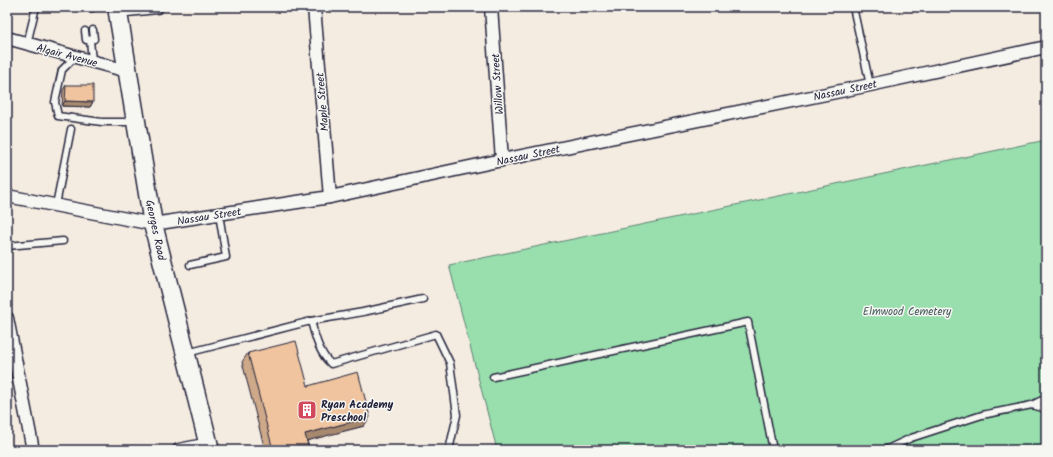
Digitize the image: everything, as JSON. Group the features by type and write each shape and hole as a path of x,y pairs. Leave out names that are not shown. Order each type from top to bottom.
{"street":[{"path":"117,9 157,7"},
{"name":"Maple Street","path":"314,7 330,197"},
{"name":"Willow Street","path":"491,7 502,160"},
{"name":"Georges Road","path":"117,9 126,71 153,224 209,447"},
{"name":"Algair Avenue","path":"7,38 126,71"},
{"name":"Nassau Street","path":"7,196 153,224 330,197 1046,47"},
{"path":"7,318 33,450"},
{"path":"179,450 209,447"}],"lane":[{"path":"27,44 36,7"},
{"path":"853,7 870,85"},
{"path":"90,40 94,39 93,30"},
{"path":"84,31 86,40 90,40"},
{"path":"90,40 92,61"},
{"path":"75,57 62,70 55,102 58,116 102,122 135,122"},
{"path":"56,205 71,129"},
{"path":"190,265 226,257 219,214"},
{"path":"7,246 63,241"},
{"path":"185,354 310,321 363,312 423,299"},
{"path":"310,321 324,358 331,364 436,334 450,363 457,415 449,450"},
{"path":"493,378 748,322 773,450"},
{"path":"885,450 911,438 982,415 1032,404 1046,398"},
{"path":"1032,404 1046,409"}],"green space":[{"name":"Elmwood Cemetery","path":"1046,140 1046,450 482,450 496,446 449,265"}],"building":[{"path":"66,85 93,85 93,102 65,101"},
{"name":"Ryan Academy Preschool","path":"296,341 308,386 358,372 370,417 305,434 309,450 273,450 248,353"}],"place":[{"name":"Ryan Academy Preschool","path":"307,410"}]}
